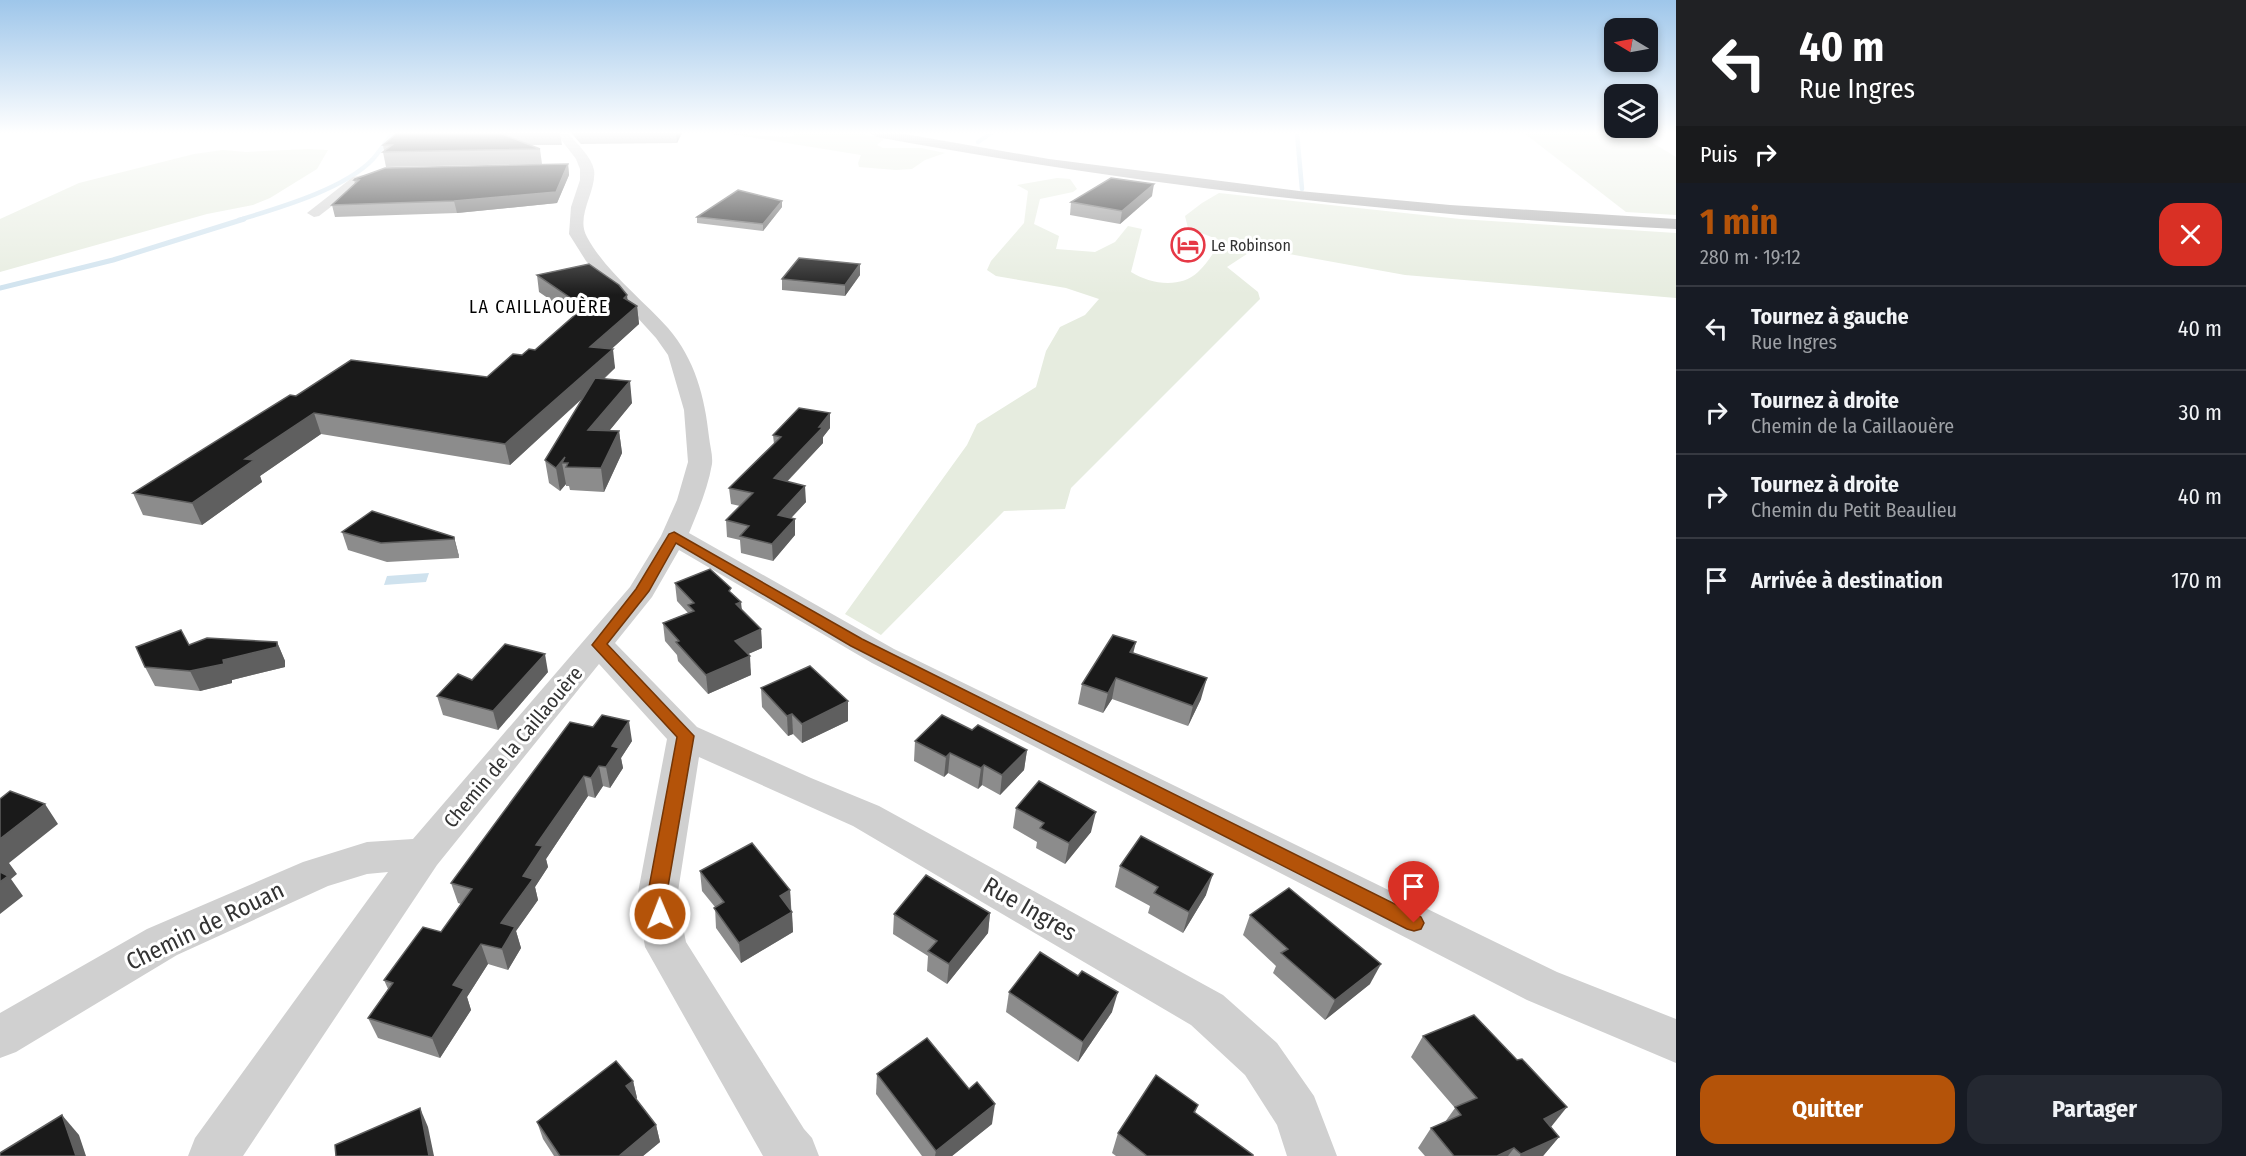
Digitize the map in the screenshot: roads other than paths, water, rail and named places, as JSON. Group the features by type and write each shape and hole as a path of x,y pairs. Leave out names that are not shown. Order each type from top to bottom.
{"main road":[{"path":"1222,187 1458,211 1676,224"}],"street":[{"path":"314,213 349,187"},
{"name":"Chemin de la Caillaouère","path":"213,1156 423,854 642,591 674,536 690,500 700,462 695,410 686,376 678,355 663,334 592,257 577,234 578,207 585,187"},
{"path":"674,536 856,643 1542,987 1676,1041"},
{"name":"Rue Ingres","path":"599,645 685,736 798,788 866,816 1207,1010 1262,1059 1297,1113 1312,1156"},
{"path":"685,736 657,898 666,947 786,1147 794,1156"},
{"name":"Chemin de Rouan","path":"0,1037 162,942 317,873 366,858 423,854"}],"water":[{"path":"429,573 426,582 384,585 387,576"}],"waterway":[{"path":"239,220 331,187"},
{"path":"0,288 113,260 244,219"}],"place":[{"name":"Le Robinson","path":"1188,245"}],"district":[{"name":"LA CAILLAOUÈRE","path":"539,307"}]}
